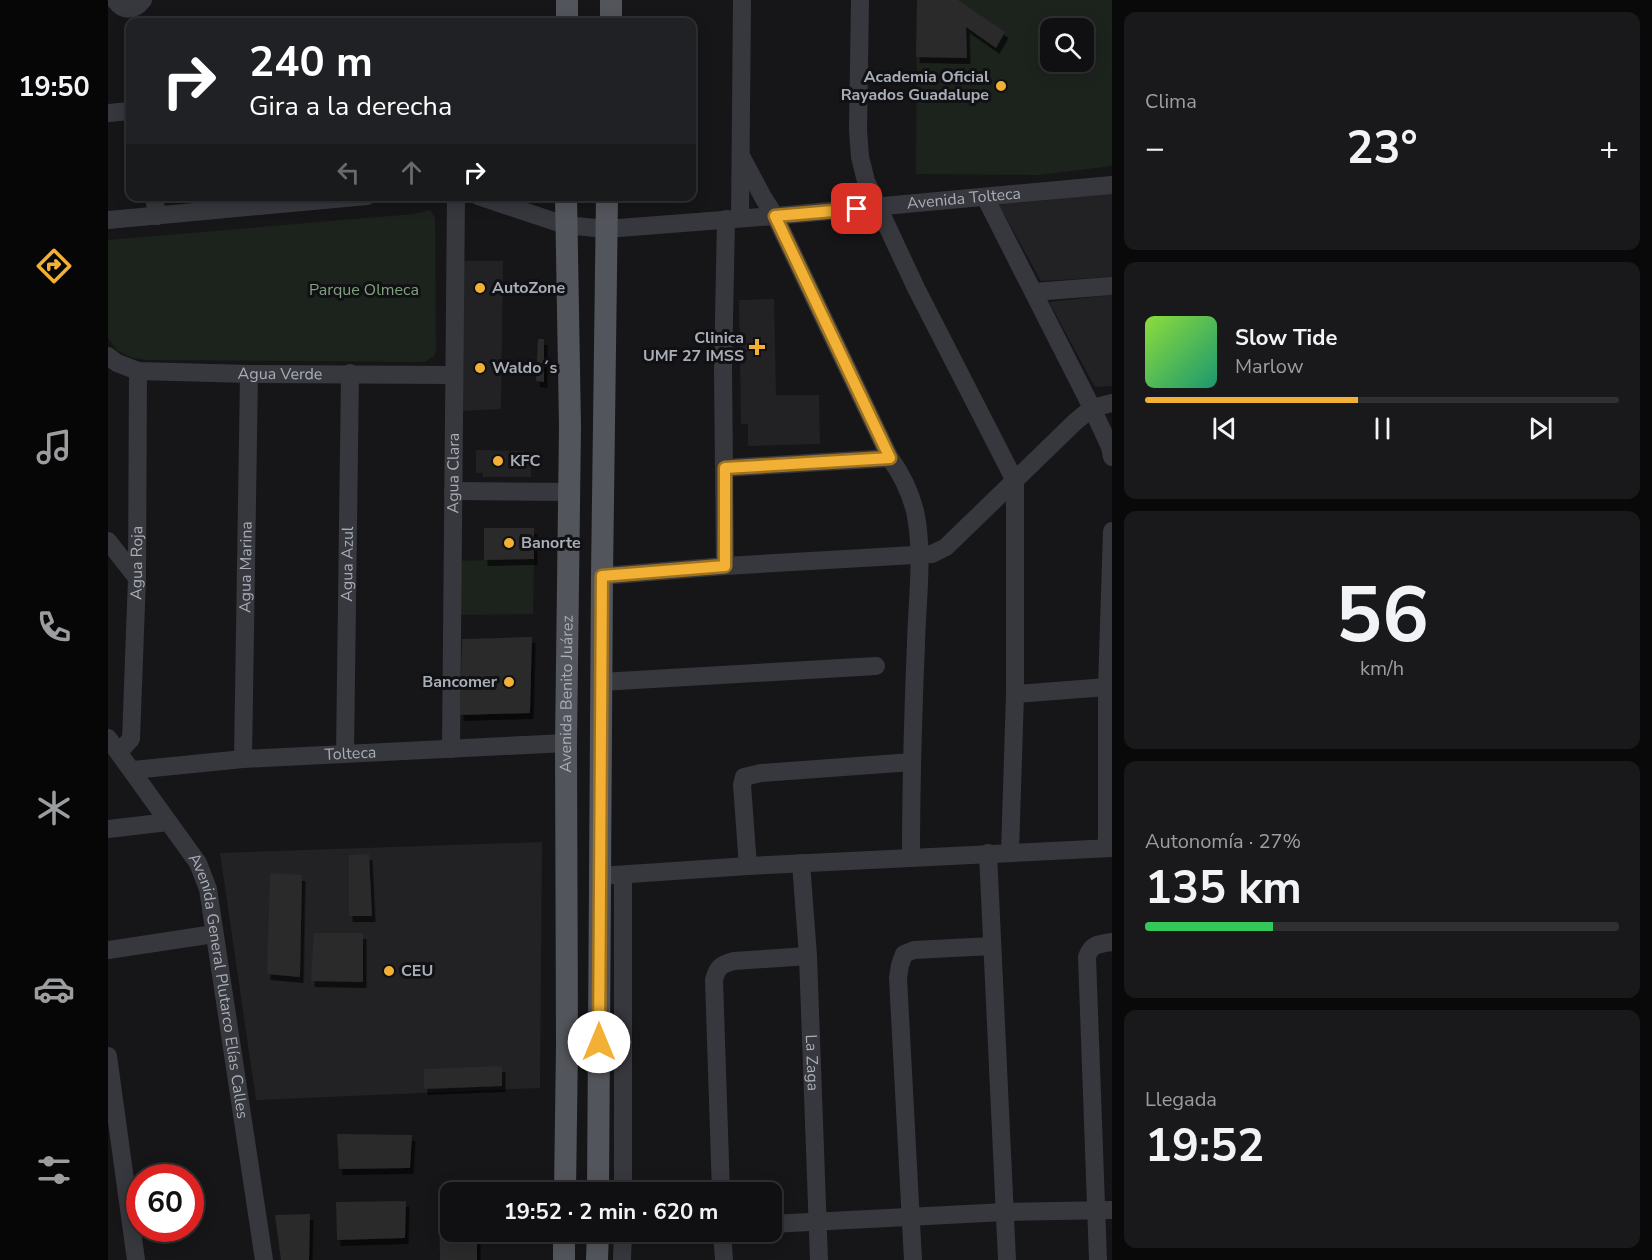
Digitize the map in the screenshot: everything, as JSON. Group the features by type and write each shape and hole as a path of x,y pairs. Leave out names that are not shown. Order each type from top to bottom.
{"main road":[{"path":"567,0 567,18"},
{"path":"611,0 611,18"},
{"name":"Avenida Benito Juárez","path":"565,1182 566,743 570,492 566,201"},
{"name":"Avenida Benito Juárez","path":"598,1182 607,201"},
{"path":"564,1242 564,1260"},
{"path":"597,1260 598,1242"}],"street":[{"path":"115,0 122,8 137,10"},
{"path":"725,566 723,370 733,218 741,156 742,0"},
{"path":"860,0 858,130 860,157 866,181 1014,481 1015,694 1011,852"},
{"path":"108,113 126,111"},
{"path":"741,156 775,216 890,458 902,476 915,514 919,556 911,857"},
{"name":"Avenida Tolteca","path":"493,201 565,225 606,229 1112,185"},
{"path":"985,197 1092,408 1110,447 1112,458"},
{"path":"154,201 156,216"},
{"path":"108,220 314,201"},
{"name":"Agua Clara","path":"451,749 456,201"},
{"path":"1034,292 1111,286"},
{"name":"Agua Verde","path":"108,356 117,363 138,371 454,375"},
{"name":"Agua Roja","path":"113,745 131,739 137,578 138,371"},
{"name":"Agua Azul","path":"345,754 350,373"},
{"name":"Agua Marina","path":"243,759 249,374"},
{"path":"602,576 932,554 946,547 1075,422 1092,408 1112,402"},
{"path":"725,468 890,458"},
{"path":"453,491 570,492"},
{"path":"600,876 801,863 1110,848 1107,687 1112,531"},
{"path":"108,541 137,578"},
{"path":"601,682 876,666"},
{"path":"1015,694 1107,687"},
{"name":"Tolteca","path":"133,770 243,759 566,743"},
{"name":"Avenida General Plutarco Elías Calles","path":"113,745 133,770 204,875 264,1260"},
{"path":"748,866 742,785 744,777 761,773 912,762"},
{"path":"108,830 168,822"},
{"path":"988,854 1007,1260"},
{"name":"La Zaga","path":"801,863 808,956 819,1260"},
{"path":"623,875 623,1182"},
{"path":"108,950 214,934"},
{"path":"1098,1260 1104,1210 1087,957 1094,945 1112,942"},
{"path":"913,1260 898,978 900,965 904,954 914,950 992,946"},
{"path":"721,1182 714,980 717,969 724,964 734,962 808,956"},
{"path":"108,1056 136,1260"},
{"path":"782,1224 1005,1212 1104,1210"},
{"path":"622,1242 622,1260"},
{"path":"723,1242 724,1260"}],"shaded area":[{"path":"1112,193 1112,277 1041,281 999,205"},
{"path":"460,261 503,261 501,409 459,411"},
{"path":"1112,295 1112,386 1095,387 1049,302"},
{"name":"Clinica UMF 27 IMSS","path":"774,299 776,395 819,395 820,444 748,446 748,424 741,424 739,300"},
{"path":"476,450 524,451 524,457 531,456 531,477 483,477 483,473 476,473"},
{"name":"CEU","path":"542,842 540,1088 256,1100 220,853"}],"green space":[{"name":"Academia Oficial Rayados Guadalupe","path":"917,0 1112,0 1112,166 1038,175 916,174"},
{"name":"Parque Olmeca","path":"430,210 435,217 436,351 434,356 425,362 148,360 133,358 118,351 108,338 108,240 413,214"},
{"path":"534,559 533,614 453,615 453,561"}],"building":[{"path":"917,0 958,0 1005,32 996,48 966,27 967,58 916,57"},
{"path":"538,339 544,339 544,382 536,381"},
{"name":"Banorte","path":"484,528 534,528 534,559 484,560"},
{"path":"532,637 530,713 460,715 462,639"},
{"path":"369,854 372,916 349,916 349,855"},
{"path":"270,873 302,875 300,977 267,974"},
{"path":"314,933 363,933 363,982 311,981"},
{"path":"502,1066 502,1086 424,1089 424,1069"},
{"path":"337,1134 412,1135 410,1168 339,1169"},
{"path":"476,1180 520,1182 476,1182"},
{"path":"439,1195 440,1242 477,1242 477,1260 440,1260"},
{"path":"406,1201 405,1238 337,1240 336,1202"},
{"path":"310,1214 309,1260 281,1260 275,1215"}],"place":[{"name":"Academia Oficial Rayados Guadalupe","path":"1001,86"},
{"name":"AutoZone","path":"480,288"},
{"name":"Clinica UMF 27 IMSS","path":"757,347"},
{"name":"Waldo´s","path":"480,368"},
{"name":"KFC","path":"498,461"},
{"name":"Banorte","path":"509,543"},
{"name":"Bancomer","path":"509,682"},
{"name":"CEU","path":"389,971"}],"route":[{"path":"599,1042 602,576 725,566 725,468 890,458 775,216 857,209"}]}
